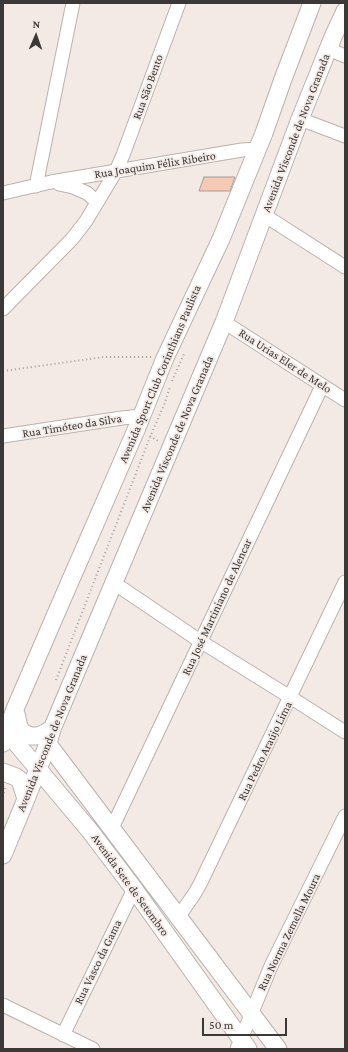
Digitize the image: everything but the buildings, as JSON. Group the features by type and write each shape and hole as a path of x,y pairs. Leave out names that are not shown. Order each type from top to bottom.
{"main road":[{"name":"Avenida Sport Club Corinthians Paulista","path":"3,743 15,709 55,616 143,428 165,358 221,239 258,149 312,3"},
{"path":"330,43 332,19 337,3"},
{"name":"Avenida Visconde de Nova Granada","path":"3,855 50,736 224,322 300,119 330,43 345,11"},
{"path":"15,709 17,723 23,733 31,736 46,733 50,736"},
{"name":"Avenida Sete de Setembro","path":"9,725 11,734 24,753 90,831 134,889 242,1046"},
{"name":"Avenida Sete de Setembro","path":"50,736 112,828 278,1049"},
{"path":"4,772 20,780 26,799"}],"street":[{"path":"36,186 73,3"},
{"name":"Rua São Bento","path":"3,309 72,239 86,221 116,171 123,156 179,3"},
{"path":"330,43 345,56"},
{"path":"300,119 345,136"},
{"name":"Rua Joaquim Félix Ribeiro","path":"3,193 51,182 242,150 258,149"},
{"name":"Rua Joaquim Félix Ribeiro","path":"51,182 73,187 87,193 97,202"},
{"path":"264,215 345,267"},
{"name":"Rua Urias Eler de Melo","path":"224,322 345,400"},
{"name":"Rua José Martiniano de Alencar","path":"112,828 322,386"},
{"name":"Rua Timóteo da Silva","path":"3,436 122,418 143,428"},
{"name":"Rua Pedro Araújo Lima","path":"179,916 202,882 345,582"},
{"path":"114,583 200,641 345,732"},
{"name":"Rua Norma Zemella Moura","path":"242,1046 251,1013 271,966 345,816"},
{"name":"Rua Vasco da Gama","path":"63,1035 134,889"},
{"path":"3,1005 93,1049"}],"path":[{"path":"54,687 143,428 164,405 185,351"},
{"path":"3,371 104,357 165,358"},
{"path":"143,428 172,447"},
{"path":"3,797 5,790 4,772"}]}
